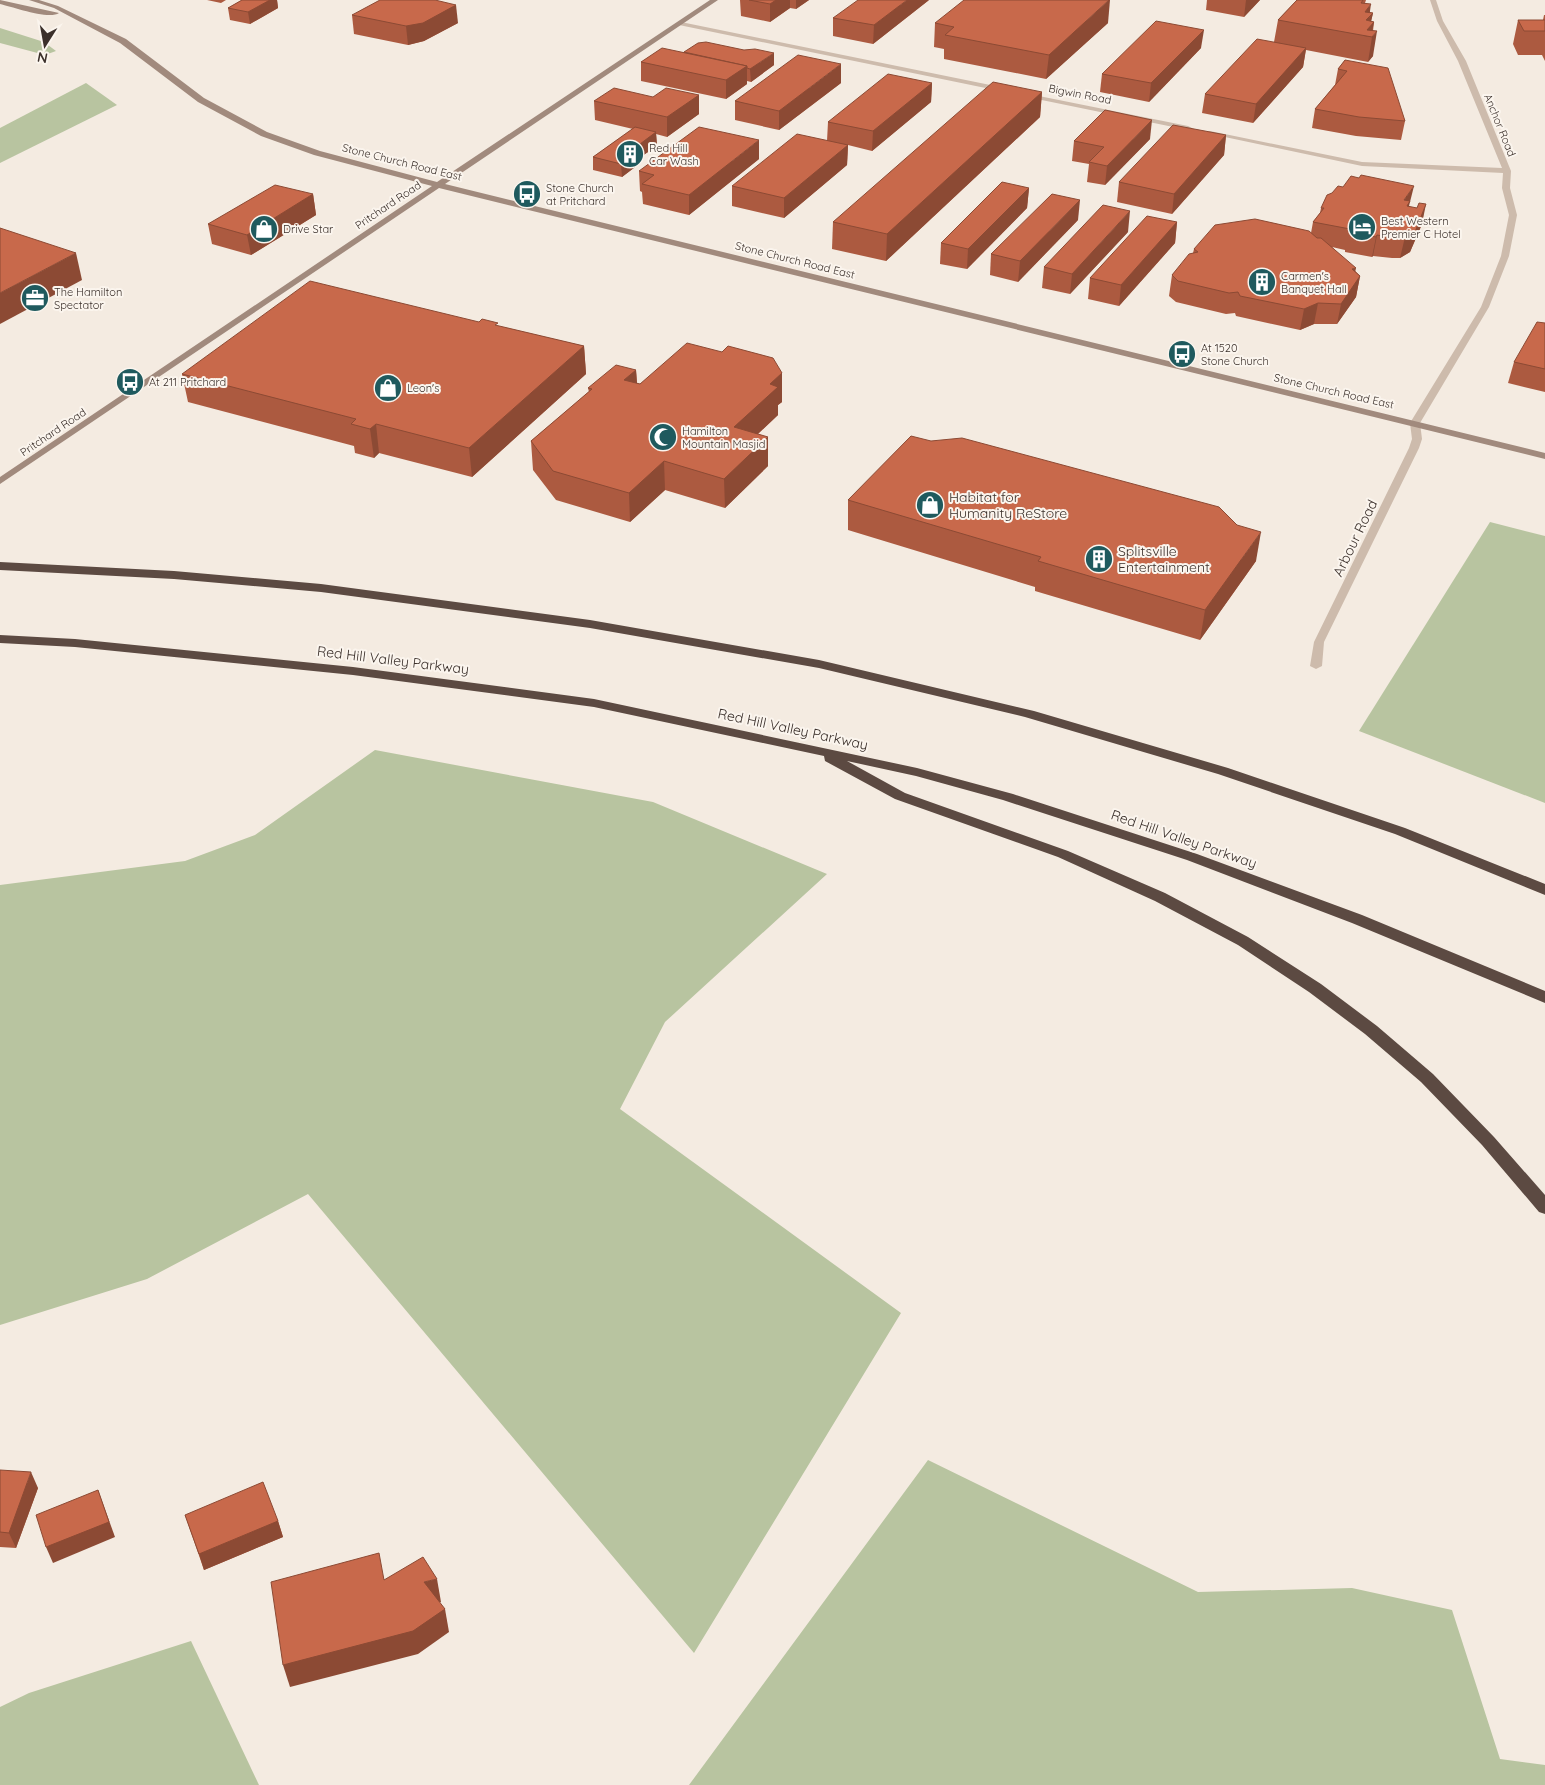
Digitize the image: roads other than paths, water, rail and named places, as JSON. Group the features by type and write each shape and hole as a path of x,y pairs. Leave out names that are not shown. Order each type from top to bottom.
{"highway":[{"path":"0,566 174,575 321,588 590,624 819,664 1029,714 1223,771 1400,831 1545,890"},
{"name":"Red Hill Valley Parkway","path":"0,639 76,643 353,671 594,702 917,772 1008,797 1192,857 1357,919 1545,997"},
{"path":"813,749 900,796 1063,854 1160,898 1243,940 1316,988 1371,1030 1427,1078 1488,1141 1545,1207"}],"main road":[{"name":"Stone Church Road East","path":"32,0 56,7 124,41 202,100 264,134 317,153 438,185 1545,456"},
{"name":"Pritchard Road","path":"0,481 715,0"},
{"name":"Stone Church Road East","path":"0,2 42,12 70,14"}],"street":[{"name":"Anchor Road","path":"1415,423 1485,307 1505,256 1512,215 1506,188 1507,171 1462,61 1440,21 1433,0"},
{"path":"681,24 1013,92"},
{"name":"Bigwin Road","path":"1022,94 1340,160 1384,166 1507,171"},
{"name":"Arbour Road","path":"1316,666 1318,642 1414,448 1417,439 1415,423"}],"place":[{"name":"Red Hill Car Wash","path":"630,154"},
{"name":"Stone Church at Pritchard","path":"527,194"},
{"name":"Best Western Premier C Hotel","path":"1362,227"},
{"name":"Drive Star","path":"264,229"},
{"name":"Carmen's Banquet Hall","path":"1262,282"},
{"name":"The Hamilton Spectator","path":"35,298"},
{"name":"At 1520 Stone Church","path":"1182,354"},
{"name":"At 211 Pritchard","path":"130,382"},
{"name":"Leon's","path":"388,388"},
{"name":"Hamilton Mountain Masjid","path":"663,437"},
{"name":"Habitat for Humanity ReStore","path":"930,505"},
{"name":"Splitsville Entertainment","path":"1099,559"}]}
